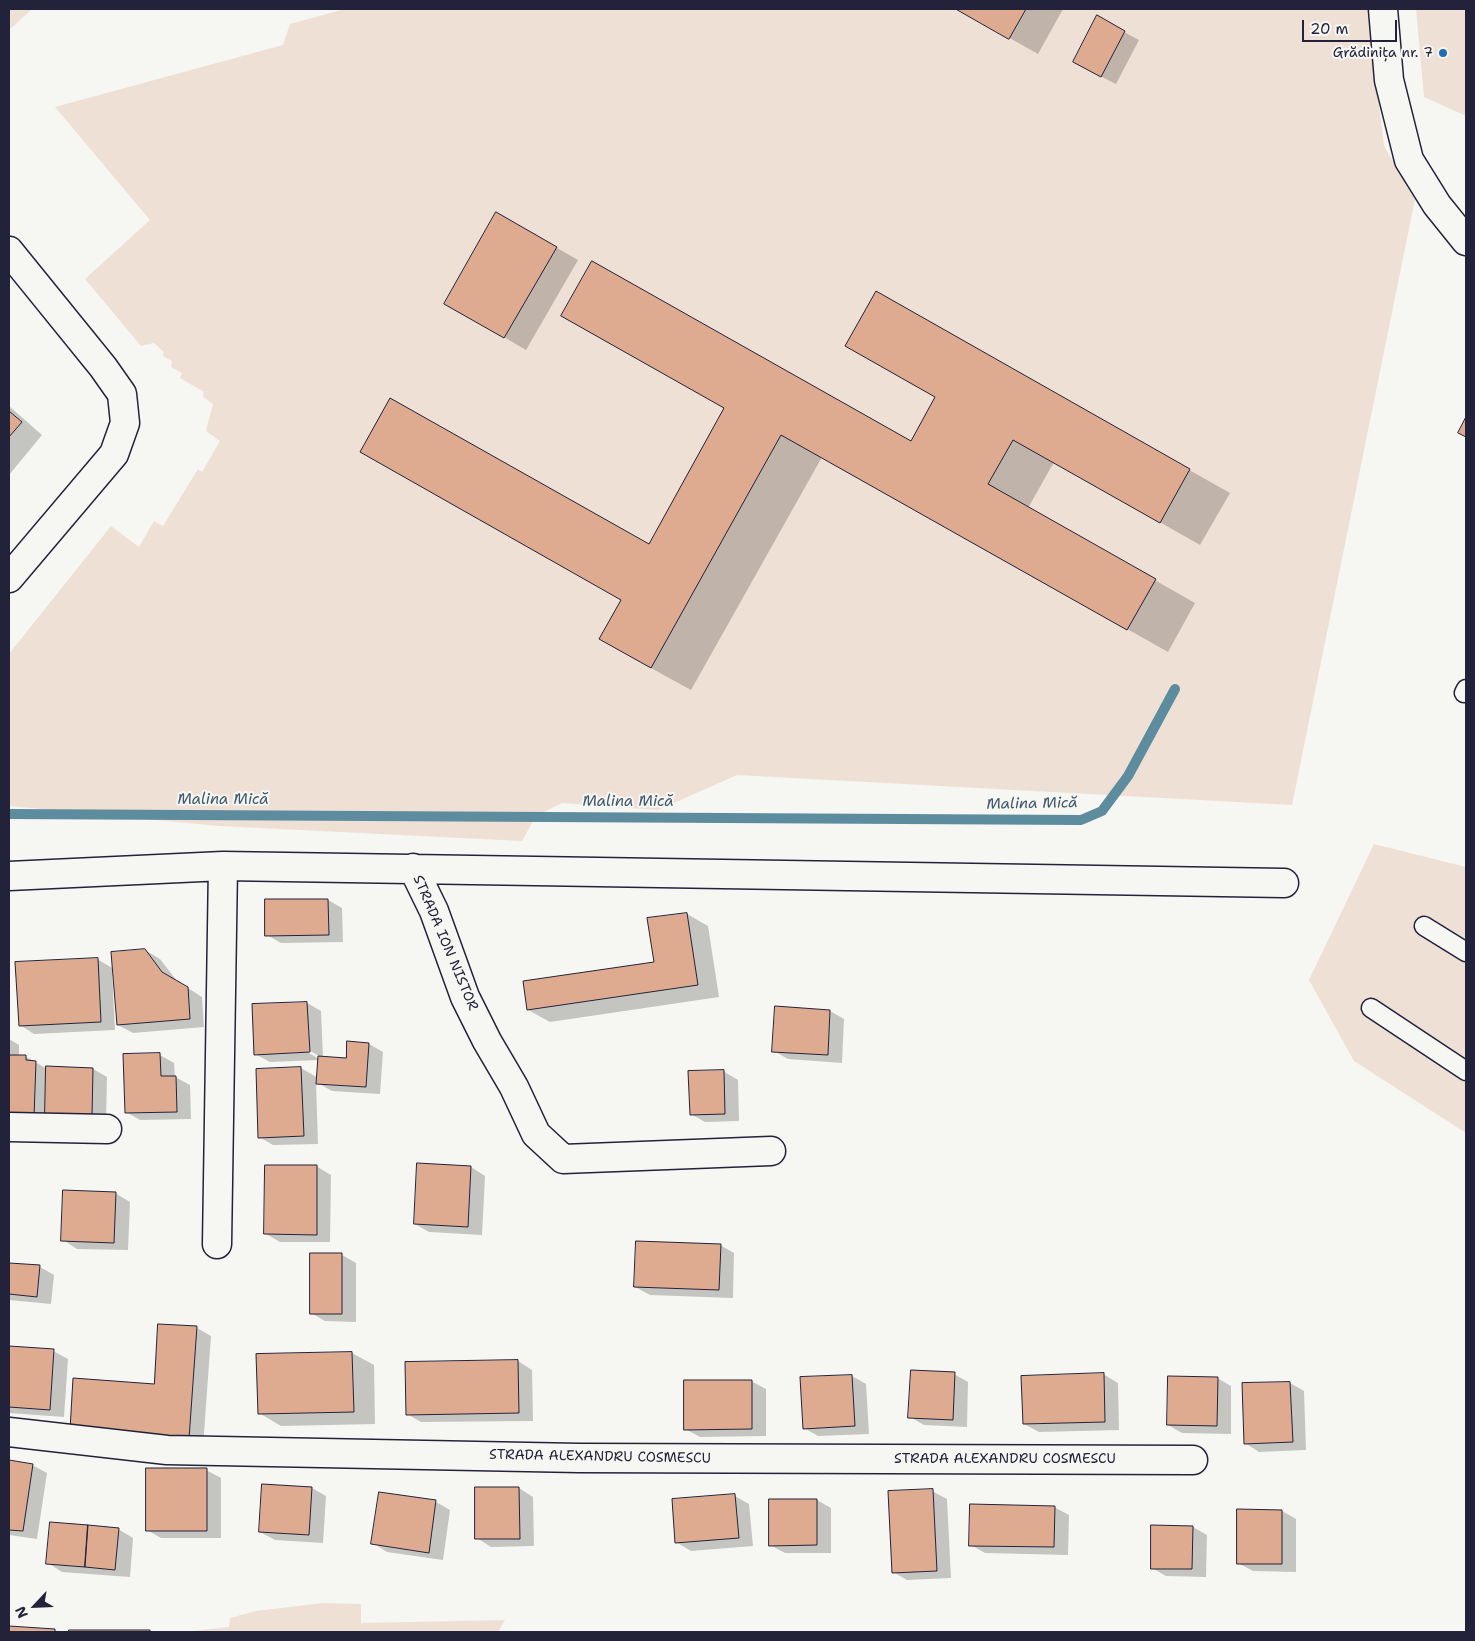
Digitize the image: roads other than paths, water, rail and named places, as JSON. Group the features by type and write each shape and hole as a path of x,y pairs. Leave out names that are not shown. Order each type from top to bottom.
{"street":[{"path":"1383,9 1389,80 1409,160 1437,205 1466,241"},
{"path":"9,251 103,367 122,394 125,424 114,454 9,578"},
{"path":"217,1244 223,866"},
{"name":"STRADA ION NISTOR","path":"9,876 223,866 414,868 434,911 466,997 487,1041 514,1087 536,1134 563,1158 771,1151"},
{"path":"414,868 1284,883"},
{"path":"9,1127 106,1129"},
{"name":"STRADA ALEXANDRU COSMESCU","path":"9,1432 167,1450 589,1458 1193,1460"}],"lane":[{"path":"1424,926 1466,952"},
{"path":"1371,1008 1466,1070"}],"waterway":[{"name":"Malina Mică","path":"9,814 1081,820 1102,811 1128,776 1175,689"}],"place":[{"name":"Grădinița nr. 7","path":"1443,53"}]}
